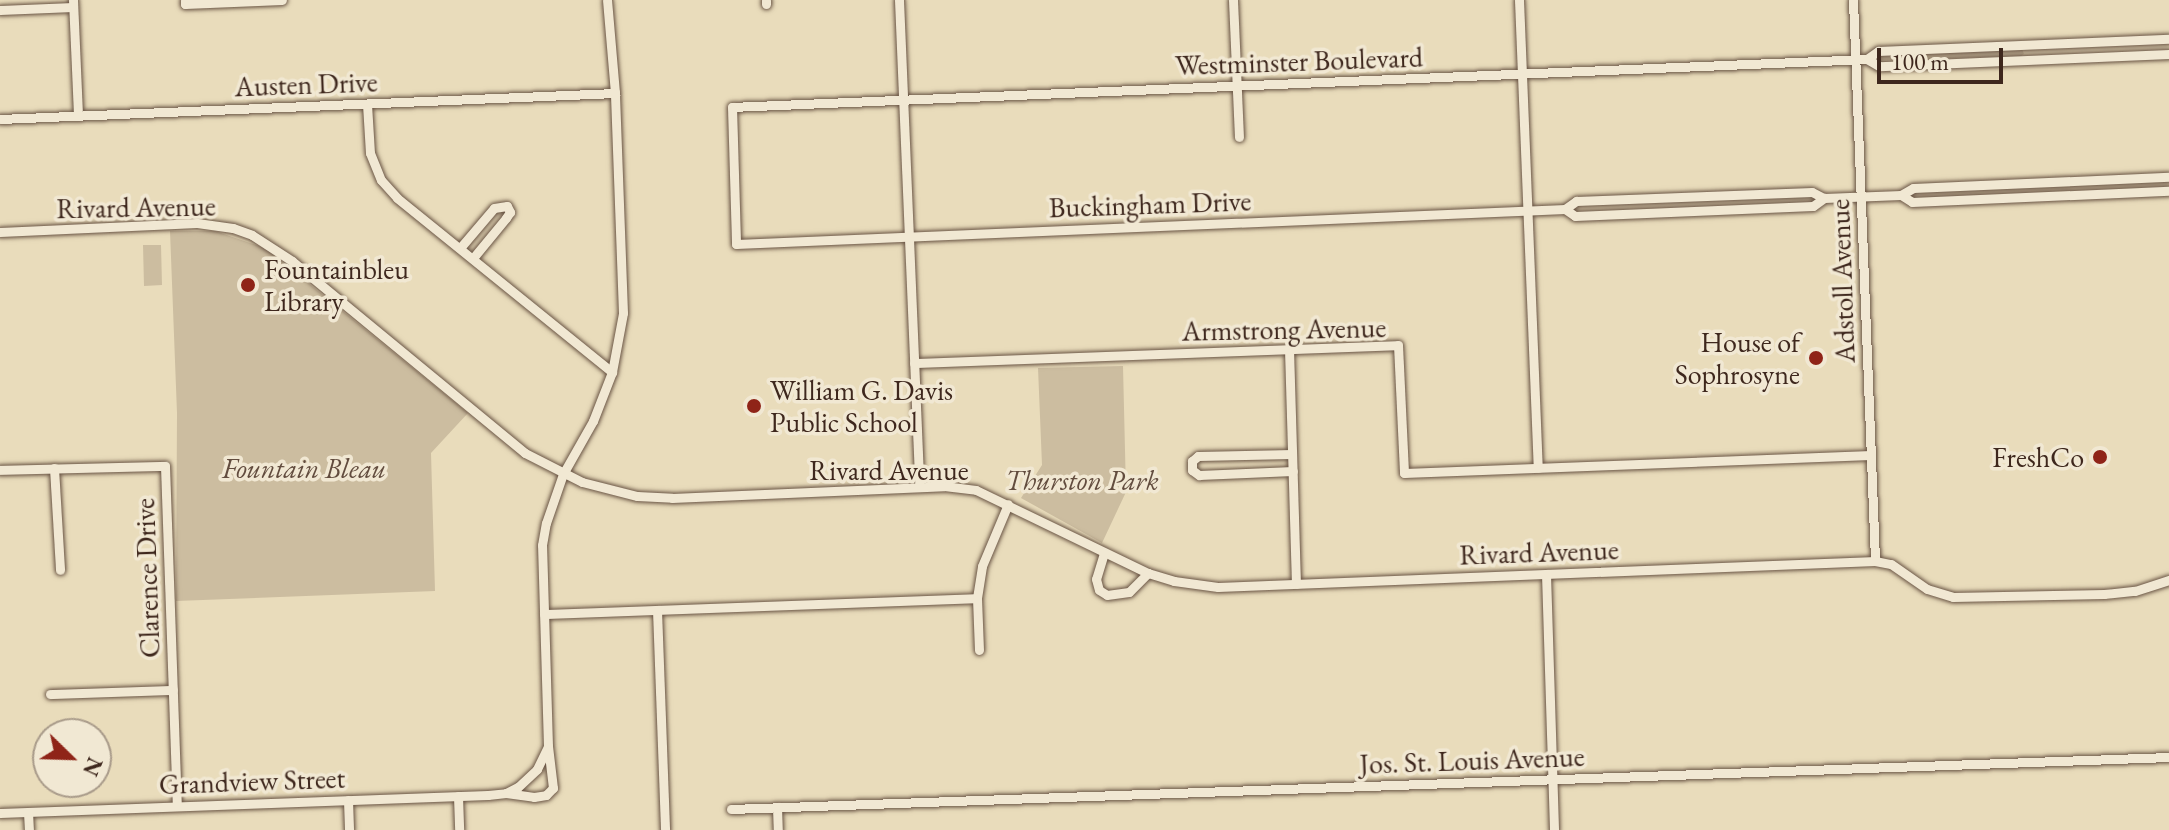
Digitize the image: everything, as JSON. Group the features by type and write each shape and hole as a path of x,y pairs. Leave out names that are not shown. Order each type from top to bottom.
{"street":[{"path":"185,0 185,4 282,0"},
{"name":"Grandview Street","path":"0,813 506,793 534,797 546,795 553,788 548,746 542,545 563,474 593,421 612,372 623,313 615,93 607,0"},
{"path":"899,0 919,487"},
{"path":"1233,0 1239,137"},
{"path":"1519,0 1538,468"},
{"name":"Adstoll Avenue","path":"1853,0 1875,561"},
{"path":"0,10 73,3 78,116"},
{"name":"Westminster Boulevard","path":"736,244 732,107 1855,60 1867,59 1878,51 2169,39"},
{"name":"Westminster Boulevard","path":"1867,59 1879,66 2169,54"},
{"name":"Austen Drive","path":"0,119 615,93"},
{"path":"367,104 370,153 381,180 397,198 612,372"},
{"name":"Buckingham Drive","path":"736,244 1565,209 1576,201 1812,192 1824,198 1861,197 1901,195 1913,188 2169,177"},
{"name":"Buckingham Drive","path":"1901,195 1912,202 2169,191"},
{"name":"Buckingham Drive","path":"1565,209 1575,216 1781,208 1813,206 1824,198"},
{"path":"460,248 494,208 507,206 510,212 473,258"},
{"name":"Rivard Avenue","path":"0,232 197,223 233,228 252,235 292,261 525,453 563,474 613,492 672,498 919,487 976,490 1148,573 1174,581 1218,587 1875,561 1891,564 1927,589 1953,597 2104,594 2135,591 2169,580"},
{"name":"Armstrong Avenue","path":"914,363 1398,345 1404,473 1871,455"},
{"path":"1289,349 1296,584"},
{"path":"1292,454 1198,456 1192,461 1192,470 1199,475 1293,471"},
{"name":"Clarence Drive","path":"0,470 165,466 177,806"},
{"path":"54,468 60,570"},
{"path":"979,650 977,598 982,566 1008,504"},
{"path":"1104,553 1096,579 1099,590 1107,595 1129,592 1148,573"},
{"path":"1546,574 1554,830"},
{"path":"544,614 977,598"},
{"path":"657,610 665,830"},
{"path":"50,694 173,690"},
{"path":"506,793 530,776 548,746"},
{"name":"Jos. St. Louis Avenue","path":"731,809 2169,757"},
{"path":"458,796 459,830"},
{"path":"348,800 349,830"},
{"path":"777,807 778,830"},
{"path":"28,812 29,830"}],"green space":[{"path":"2022,49 2024,54 2021,56 1878,60 1881,54"},
{"name":"Fountain Bleau","path":"170,231 215,231 265,248 468,413 431,453 435,591 176,601 177,413"},
{"path":"143,245 161,245 162,285 144,286"},
{"name":"Thurston Park","path":"1123,366 1126,492 1102,543 1021,498 1042,465 1038,368"}],"place":[{"name":"Fountainbleu Library","path":"248,285"},
{"name":"House of Sophrosyne","path":"1816,358"},
{"name":"William G. Davis Public School","path":"754,406"},
{"name":"FreshCo","path":"2100,457"}]}
